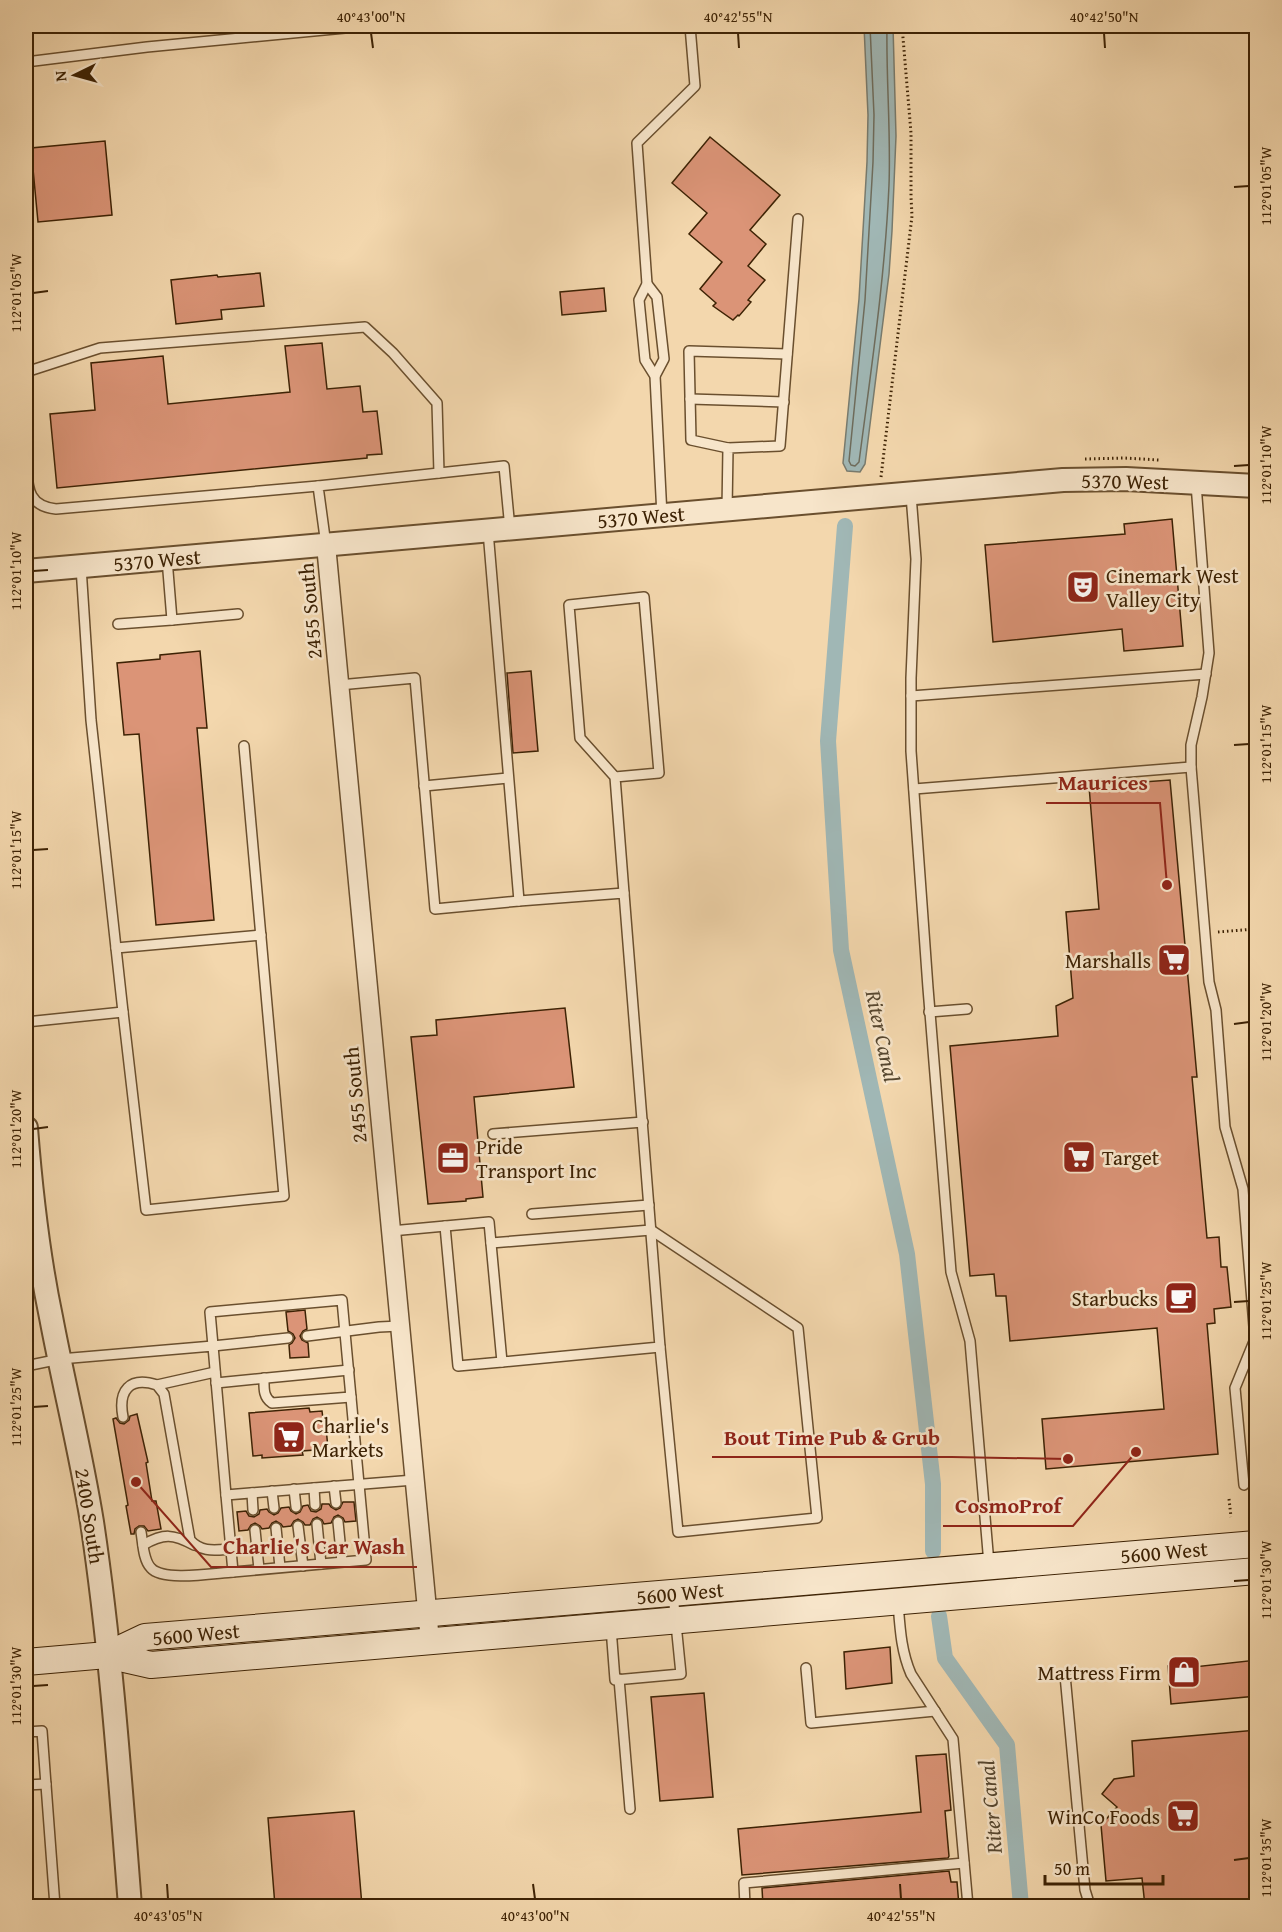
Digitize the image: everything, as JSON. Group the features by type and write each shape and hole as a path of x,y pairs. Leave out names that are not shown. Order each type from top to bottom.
{"main road":[{"name":"5600 West","path":"26,1662 107,1655 151,1665 430,1641 610,1612 673,1594 1257,1544"},
{"name":"5600 West","path":"107,1655 145,1637 427,1614 610,1612 675,1620 1257,1571"}],"street":[{"name":"5370 West","path":"26,571 1084,479 1257,486"},
{"name":"2455 South","path":"326,545 430,1641"},
{"name":"2400 South","path":"26,1128 30,1210 78,1443 92,1524 107,1655 130,1906"}],"lane":[{"path":"26,62 147,47 366,26"},
{"path":"662,516 655,376 645,360 639,300 646,284 636,143 695,86 690,26"},
{"path":"787,354 689,351 692,440 728,448 780,446 798,219"},
{"path":"646,284 657,297 664,359 655,376"},
{"path":"26,372 100,348 365,327 393,353 437,403 439,473"},
{"path":"690,399 784,402"},
{"path":"727,510 728,448"},
{"path":"26,463 28,489 31,497 40,506 56,509 318,486 504,466 499,530 508,778 519,902"},
{"path":"1196,484 1209,653 1191,745 1191,767 1209,982 1216,1010 1225,1127 1243,1189 1256,1339 1235,1388 1244,1485"},
{"path":"318,486 326,545"},
{"path":"911,494 916,559 911,751 929,1012 951,1272 970,1341 990,1567"},
{"path":"167,559 172,620"},
{"path":"81,567 91,720 146,1210 284,1196 244,746"},
{"path":"491,1243 651,1230 798,1328 817,1518 678,1532 660,1347 651,1230 649,1205 643,1122 615,777 580,738 569,605 644,597 659,773 615,777"},
{"path":"118,624 238,614"},
{"path":"911,696 1206,674"},
{"path":"339,685 415,678 435,909 624,893"},
{"path":"914,789 1191,767"},
{"path":"424,786 508,778"},
{"path":"116,948 261,935"},
{"path":"929,1012 967,1009"},
{"path":"26,1022 123,1012"},
{"path":"493,1134 643,1122"},
{"path":"532,1214 649,1205"},
{"path":"391,1231 489,1222 502,1362"},
{"path":"445,1226 458,1366 660,1347"},
{"path":"141,1532 151,1568 170,1576 233,1572 366,1560 342,1300 210,1312 233,1572"},
{"path":"307,1336 400,1326"},
{"path":"26,1366 60,1359 288,1338"},
{"path":"216,1383 348,1370"},
{"path":"123,1417 122,1397 126,1390 134,1384 141,1382 156,1385 215,1372"},
{"path":"264,1378 265,1395 272,1404 351,1397"},
{"path":"156,1385 164,1394 187,1532 190,1540 196,1546"},
{"path":"226,1495 414,1480"},
{"path":"334,1486 336,1503"},
{"path":"314,1488 315,1505"},
{"path":"294,1489 296,1507"},
{"path":"272,1491 274,1509"},
{"path":"252,1492 254,1510"},
{"path":"338,1522 342,1562"},
{"path":"317,1524 321,1564"},
{"path":"298,1526 303,1566"},
{"path":"276,1528 280,1567"},
{"path":"255,1530 259,1569"},
{"path":"143,1545 156,1538 170,1536 181,1538 203,1550 231,1549"},
{"path":"610,1612 615,1680 681,1674 673,1594"},
{"path":"897,1601 901,1642 906,1662 953,1739 968,1906"},
{"path":"806,1668 811,1723 935,1711"},
{"path":"1065,1675 1085,1890 1090,1906"},
{"path":"619,1679 630,1809"},
{"path":"26,1732 42,1731 55,1906"},
{"path":"26,1785 46,1784"},
{"path":"745,1906 744,1883 964,1863"}],"path":[{"path":"879,496 912,216 911,133 902,26"},
{"path":"1218,932 1256,929"},
{"path":"1250,1414 1257,1413"},
{"path":"1229,1499 1231,1517"}],"water":[{"path":"864,26 893,26 896,136 889,274 865,464 860,472 847,471 843,463 859,299 867,162 868,115"}],"building":[{"path":"710,137 780,195 750,230 766,244 748,266 765,280 748,300 751,302 733,320 713,306 716,303 700,289 722,262 689,234 707,213 672,183"},
{"path":"105,141 112,215 38,222 31,148"},
{"path":"260,273 264,306 221,310 222,319 176,324 171,280"},
{"path":"604,288 606,311 562,315 560,292"},
{"path":"322,343 327,389 360,386 363,412 377,411 382,454 367,455 367,458 57,488 50,414 95,410 91,363 163,356 168,404 290,392 285,346"},
{"name":"Cinemark West Valley City","path":"1172,519 1183,646 1124,651 1122,629 993,642 985,545 1125,534 1124,524"},
{"path":"200,651 207,728 197,728 214,920 156,925 139,734 124,735 117,663 160,659 160,655"},
{"path":"531,671 538,751 513,753 507,673"},
{"name":"Target","path":"1170,780 1197,1077 1192,1077 1207,1238 1219,1237 1221,1267 1227,1267 1231,1307 1214,1309 1215,1323 1207,1324 1218,1454 1046,1469 1042,1419 1164,1409 1157,1328 1010,1341 1006,1296 996,1296 994,1274 970,1276 950,1046 1058,1036 1056,1006 1073,998 1066,912 1099,909 1089,786"},
{"path":"565,1008 574,1087 474,1097 483,1197 466,1199 466,1201 428,1204 411,1037 437,1035 436,1020"},
{"path":"305,1310 307,1329 300,1336 308,1343 309,1357 290,1358 289,1345 295,1338 288,1331 286,1312"},
{"name":"Charlie's Markets","path":"309,1408 310,1412 322,1411 328,1449 302,1451 303,1455 262,1458 262,1455 253,1456 249,1413"},
{"path":"137,1414 148,1462 146,1463 152,1501 156,1501 161,1529 148,1531 144,1526 139,1526 135,1529 134,1534 131,1534 113,1419 116,1418 124,1424 130,1416"},
{"path":"343,1502 354,1502 356,1521 345,1522 338,1515 331,1523 324,1524 317,1517 310,1525 305,1525 298,1519 291,1526 283,1527 276,1521 269,1528 262,1529 255,1523 248,1530 239,1531 237,1512 246,1511 249,1516 254,1517 259,1514 260,1510 267,1509 274,1515 281,1508 289,1507 296,1514 303,1506 308,1505 311,1511 316,1512 321,1509 322,1504 329,1504 336,1510"},
{"path":"890,1647 892,1683 846,1689 844,1652"},
{"path":"1257,1660 1257,1696 1171,1704 1168,1666 1194,1663 1194,1667"},
{"path":"704,1693 713,1797 660,1801 651,1697"},
{"name":"WinCo Foods","path":"1257,1730 1257,1906 1145,1906 1142,1878 1106,1881 1101,1825 1117,1807 1102,1794 1114,1779 1134,1776 1132,1741"},
{"path":"946,1754 951,1810 945,1811 948,1858 742,1875 738,1829 921,1812 916,1756"},
{"path":"354,1811 362,1906 275,1906 268,1818"},
{"path":"949,1871 951,1882 957,1882 959,1906 763,1906 762,1888"}],"waterway":[{"name":"Riter Canal","path":"845,526 828,741 841,950 907,1254 933,1484 933,1551"},
{"name":"Riter Canal","path":"939,1616 945,1658 1007,1745 1021,1906"}],"place":[{"name":"Cinemark West Valley City","path":"1083,587"},
{"name":"Maurices","path":"1167,885"},
{"name":"Marshalls","path":"1174,960"},
{"name":"Target","path":"1079,1157"},
{"name":"Pride Transport Inc","path":"453,1158"},
{"name":"Starbucks","path":"1181,1298"},
{"name":"Charlie's Markets","path":"289,1437"},
{"name":"CosmoProf","path":"1136,1452"},
{"name":"Bout Time Pub & Grub","path":"1068,1459"},
{"name":"Charlie's Car Wash","path":"136,1482"},
{"name":"Mattress Firm","path":"1184,1672"},
{"name":"WinCo Foods","path":"1183,1816"}]}
